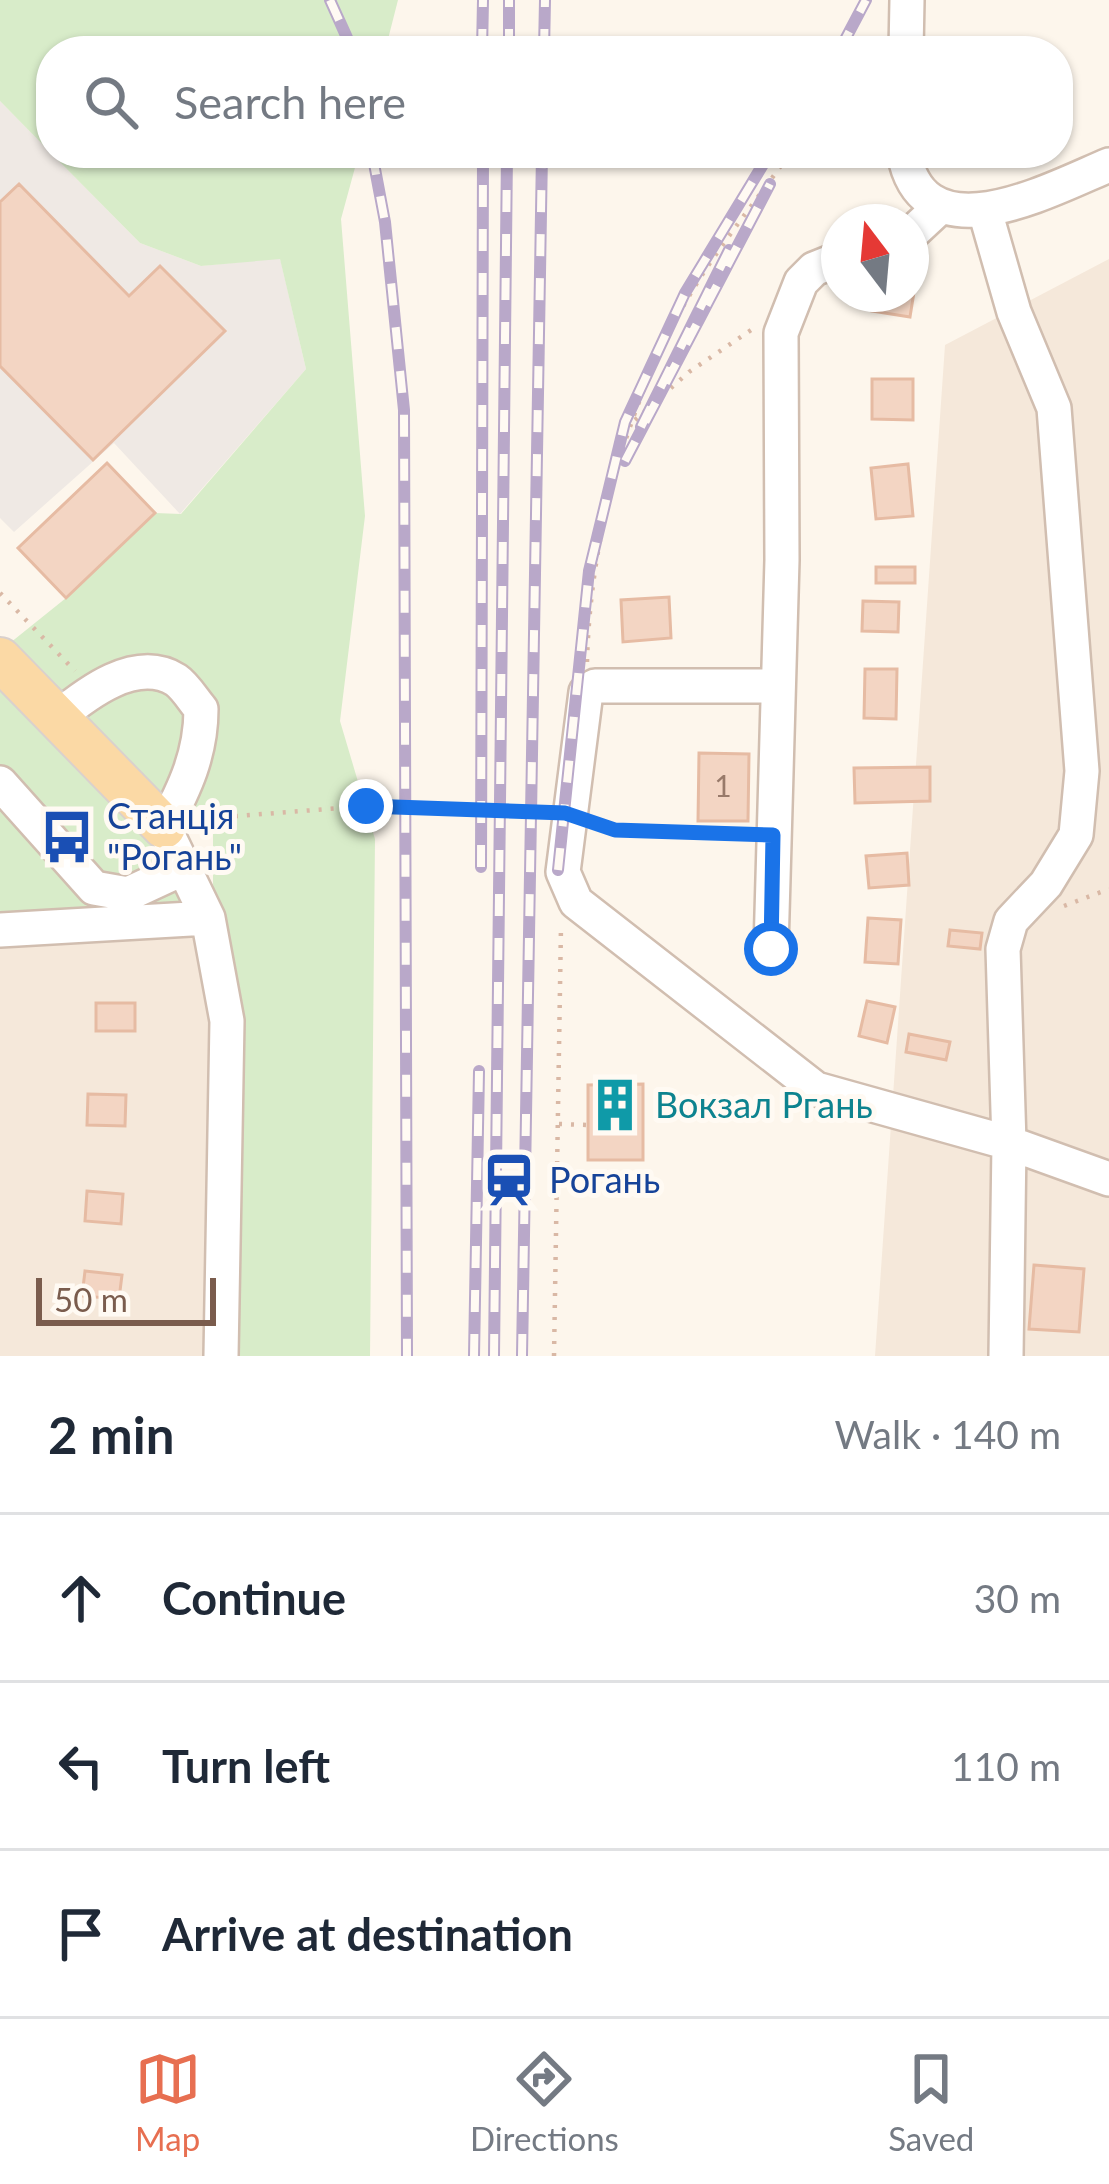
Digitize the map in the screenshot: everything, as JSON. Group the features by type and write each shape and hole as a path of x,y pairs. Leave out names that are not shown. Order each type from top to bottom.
{"main road":[{"path":"0,659 164,826"}],"street":[{"path":"906,36 907,0"},
{"path":"910,168 919,189 940,207 985,211 1109,165"},
{"path":"929,217 940,207"},
{"path":"985,211 1014,312 1054,409 1082,771 1076,835 1046,884 1011,921 1004,949 1009,1143 1006,1356"},
{"path":"771,949 782,560 781,333 791,298 821,266"},
{"path":"57,718 93,689 138,673 176,679 201,709 201,739 187,785 164,826 208,919 227,1021 221,1356"},
{"path":"776,686 595,686 586,692 565,878 576,902 816,1089 1009,1143 1109,1179"},
{"path":"0,783 94,888 128,894 184,868"},
{"path":"0,930 208,919"}],"path":[{"path":"586,692 593,574 632,423 684,304 779,168"},
{"path":"632,423 689,371 791,298"},
{"path":"0,593 93,689"},
{"path":"164,826 213,815 366,806 569,814 615,830 773,835"},
{"path":"554,1356 565,878"},
{"path":"559,1124 588,1125"}],"shaded area":[{"path":"0,101 36,138 36,168 66,168 140,243 201,266 280,258 306,369 180,514 114,443 14,532 0,518"},
{"path":"1109,259 1109,1356 875,1356 945,345"},
{"path":"208,918 221,1356 0,1356 0,930"}],"green space":[{"path":"0,0 398,0 389,36 36,36 36,138 0,101"},
{"path":"66,168 355,168 341,219 365,516 340,721 375,839 370,1356 221,1356 227,1021 213,884 213,816 165,826 208,918 0,930 0,651 66,598 155,513 181,514 306,369 280,259 201,266 140,243"}],"building":[{"path":"19,184 129,296 160,266 225,331 93,460 0,366 0,202"},
{"path":"872,379 913,379 913,420 872,419"},
{"path":"107,463 155,513 66,598 18,548"},
{"path":"908,464 913,516 876,519 871,468"},
{"path":"876,567 915,567 915,583 876,583"},
{"path":"669,597 671,638 623,642 621,600"},
{"path":"863,601 899,602 898,632 862,631"},
{"path":"865,669 897,669 896,719 864,718"},
{"path":"699,753 749,754 748,821 698,821"},
{"path":"930,767 930,801 855,803 854,768"},
{"path":"907,853 909,885 869,888 866,856"},
{"path":"868,918 901,920 898,964 865,962"},
{"path":"950,930 982,933 980,949 948,946"},
{"path":"867,1001 895,1007 887,1043 859,1036"},
{"path":"96,1003 135,1003 135,1031 96,1031"},
{"path":"909,1034 950,1042 946,1060 906,1052"},
{"name":"Вокзал Ргань","path":"643,1084 643,1160 588,1160 588,1085"},
{"path":"88,1094 126,1095 125,1126 87,1125"},
{"path":"87,1191 123,1194 121,1224 85,1221"},
{"path":"1034,1265 1084,1269 1079,1332 1029,1329"},
{"path":"85,1271 122,1275 119,1299 82,1296"}],"railway":[{"path":"330,0 346,36"},
{"path":"482,36 483,0"},
{"path":"509,0 509,36"},
{"path":"544,36 545,0"},
{"path":"847,36 866,0"},
{"path":"375,168 385,222 404,410 407,1356"},
{"path":"481,867 483,168"},
{"path":"494,1356 507,168"},
{"path":"522,1356 542,168"},
{"path":"558,870 589,571 625,422 685,293 761,168"},
{"path":"625,461 770,184"},
{"path":"641,427 729,250"},
{"path":"474,1356 479,1071"}],"place":[{"name":"Станція \"Рогань\"","path":"67,837"},
{"name":"Вокзал Ргань","path":"615,1105"},
{"name":"Рогань","path":"509,1180"}],"route":[{"path":"366,806 565,813 615,830 773,835 771,949"}]}
